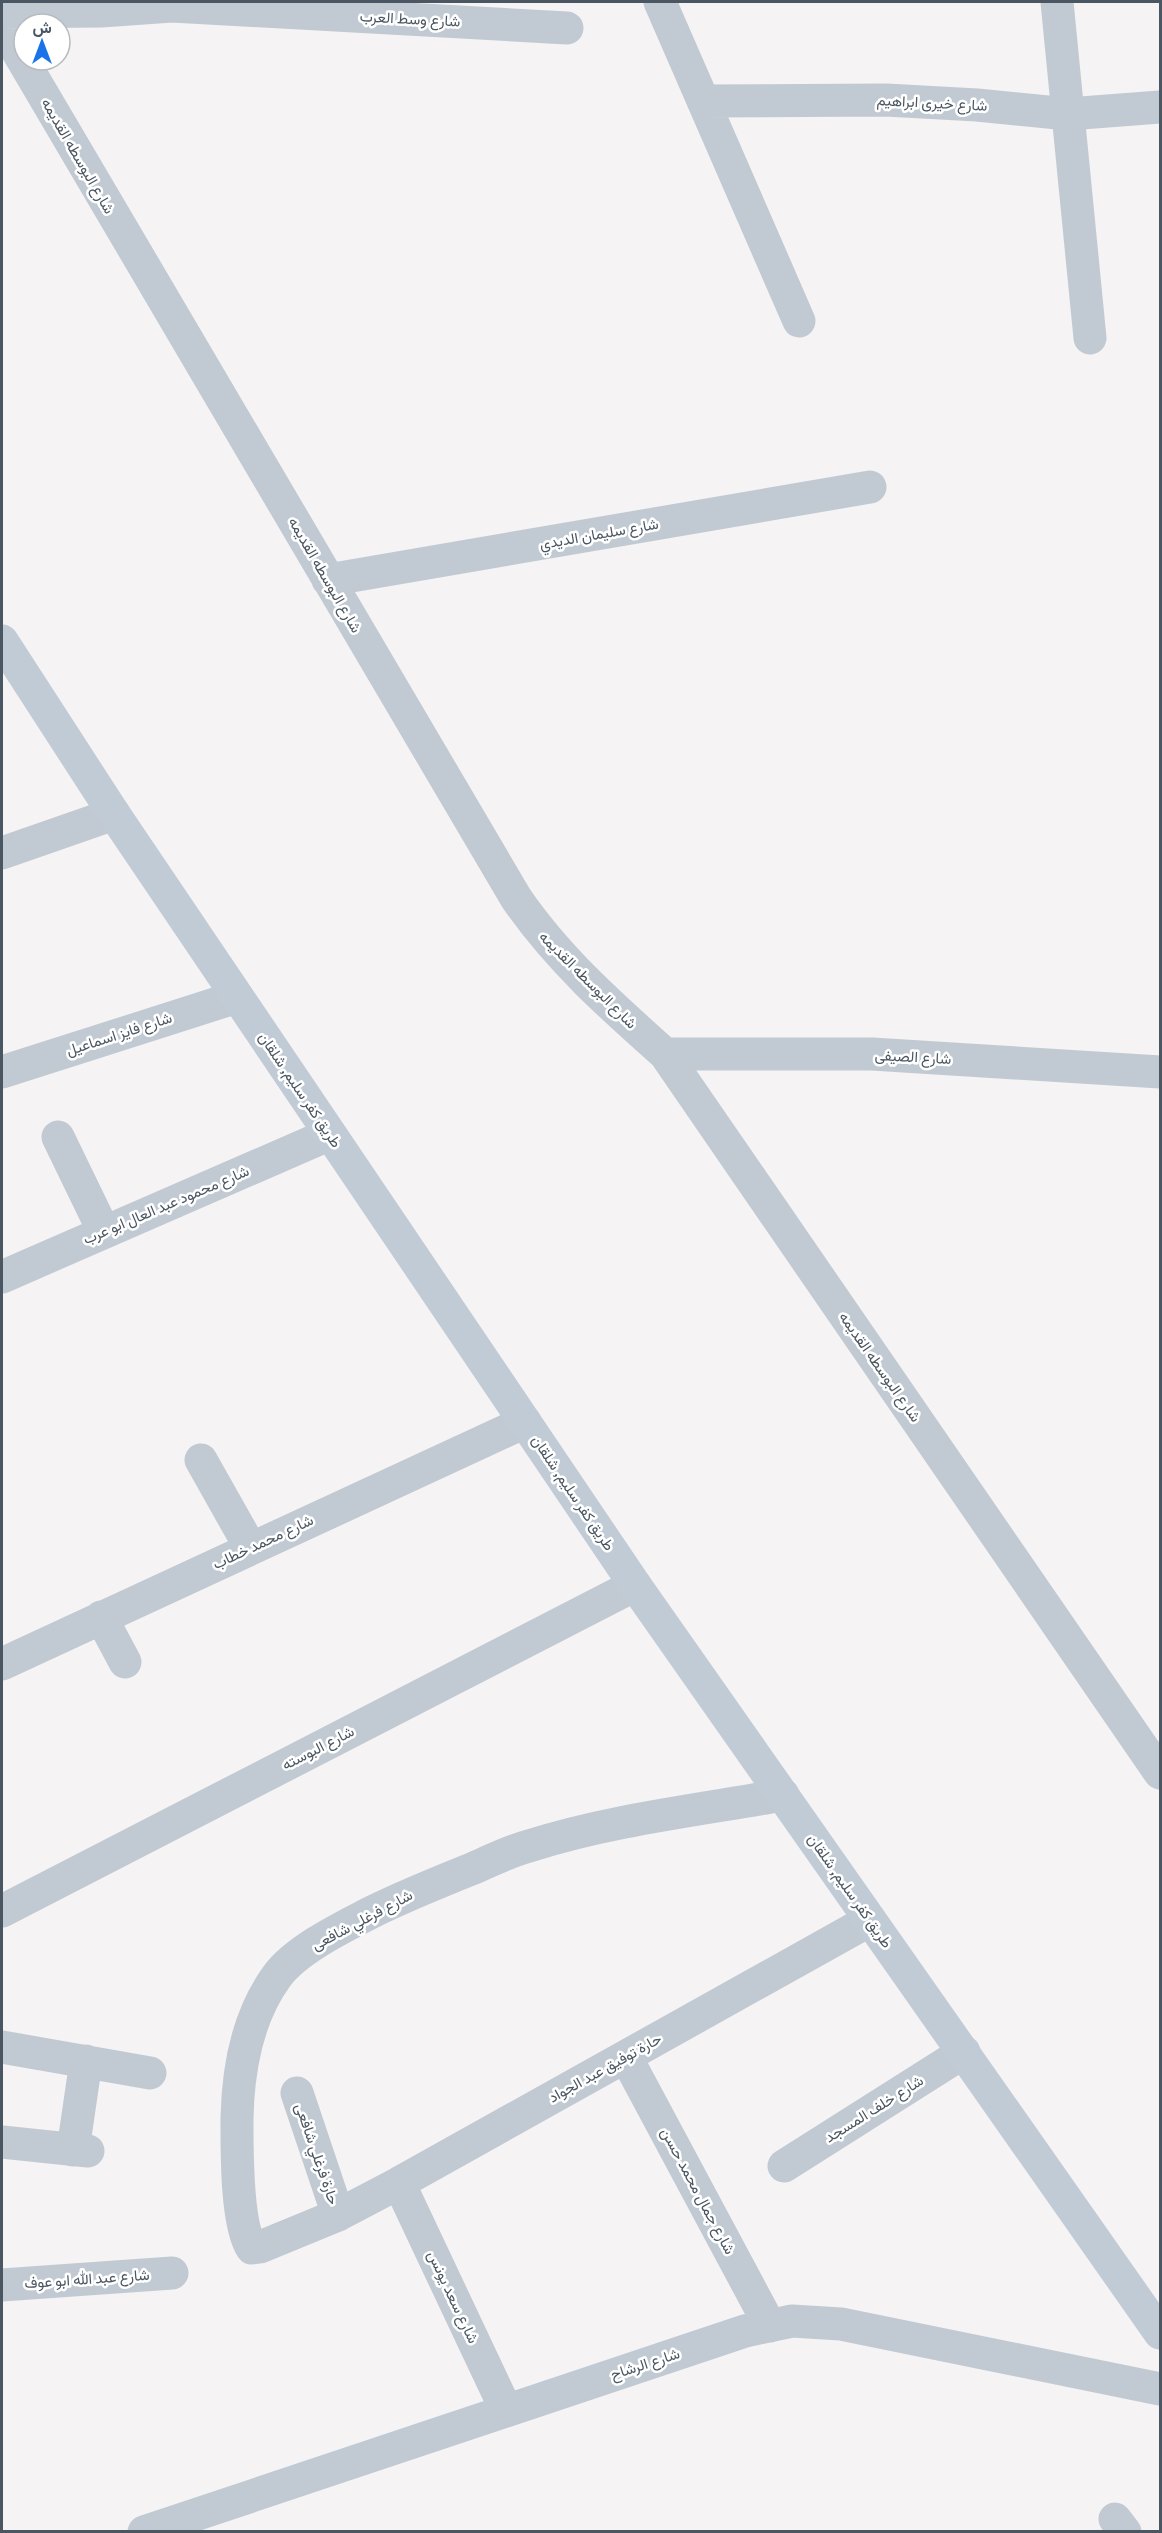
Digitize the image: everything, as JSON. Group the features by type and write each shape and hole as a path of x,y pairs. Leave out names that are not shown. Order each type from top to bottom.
{"street":[{"path":"660,2 799,321"},
{"path":"1056,2 1090,338"},
{"name":"شارع وسط العرب","path":"2,12 101,11 172,6 567,28"},
{"name":"شارع البوسطه القديمه","path":"2,26 516,898 533,923 580,976 664,1054 1161,1773"},
{"name":"شارع خيرى ابراهيم","path":"704,101 886,100 977,105 1068,114 1161,107"},
{"name":"شارع سليمان الديدي","path":"328,580 870,487"},
{"name":"طريق كفر سليم, شلقان","path":"2,641 114,814 635,1585 1161,2333"},
{"path":"2,852 114,814"},
{"name":"شارع فايز اسماعيل","path":"2,1072 237,997"},
{"name":"شارع الصيفى","path":"664,1054 872,1054 1161,1072"},
{"name":"شارع محمود عبد العال ابو عرب","path":"2,1277 330,1134"},
{"path":"57,1137 104,1232"},
{"name":"شارع محمد خطاب","path":"2,1664 250,1547 525,1422"},
{"path":"201,1460 250,1547"},
{"name":"شارع البوسته","path":"2,1911 635,1585"},
{"path":"101,1617 125,1662"},
{"name":"شارع فرغلي شافعى","path":"338,2215 260,2247 252,2248 247,2242 239,2181 237,2102 243,2055 256,2011 278,1975 307,1949 338,1929 403,1897 527,1846 588,1830 783,1795"},
{"name":"حارة توفيق عبد الجواد","path":"338,2215 870,1920"},
{"path":"2,2047 150,2073"},
{"name":"شارع خلف المسجد","path":"784,2166 964,2052"},
{"name":"شارع جمال محمد حسن","path":"626,2057 770,2326"},
{"path":"2,2142 80,2151 86,2061"},
{"name":"حارة فرغلي شافعى","path":"297,2093 338,2215"},
{"name":"شارع سعد يونس","path":"399,2183 506,2410"},
{"name":"شارع عبد الله ابو عوف","path":"2,2285 172,2273"},
{"name":"شارع الرشاح","path":"144,2532 746,2331 792,2321 841,2324 1161,2390"}]}
